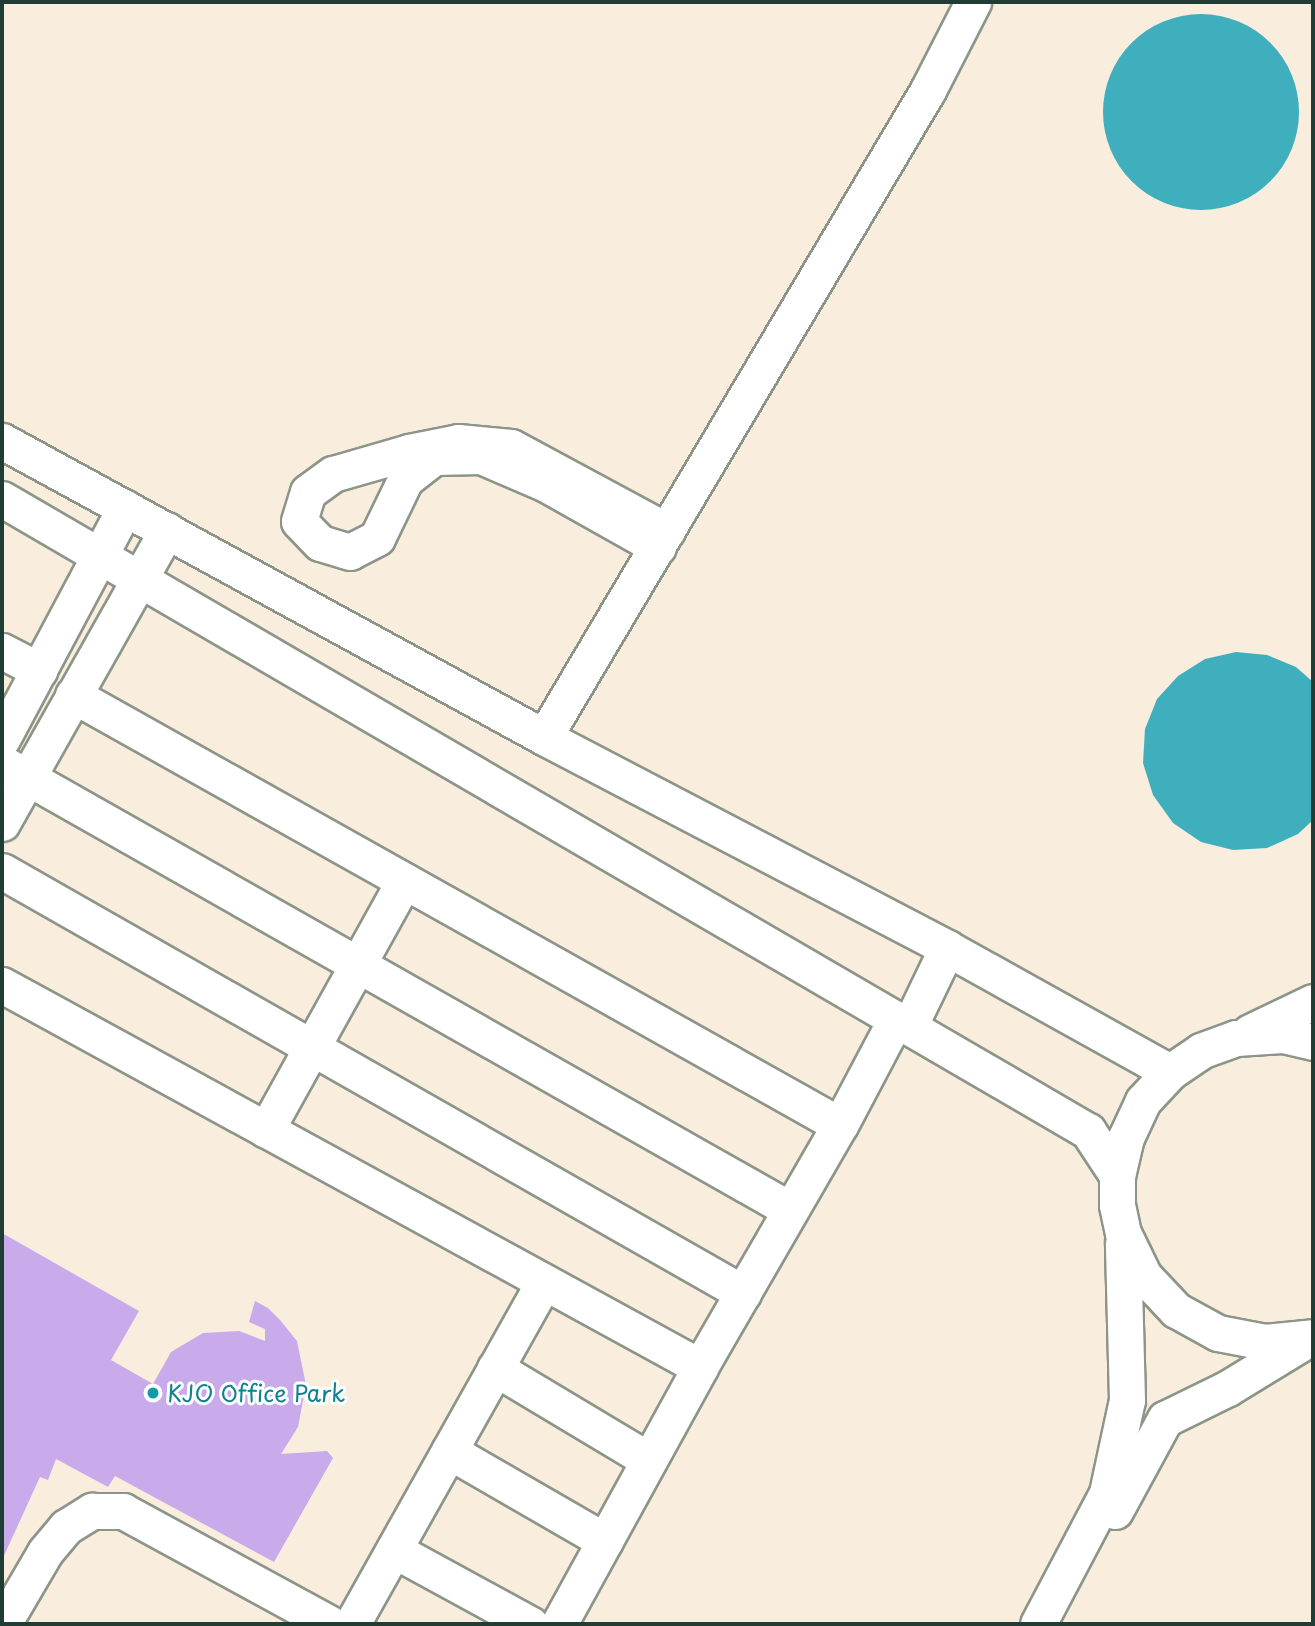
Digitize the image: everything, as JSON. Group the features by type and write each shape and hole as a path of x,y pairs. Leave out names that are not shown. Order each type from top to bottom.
{"street":[{"path":"544,737 928,90 973,2"},
{"path":"2,441 544,737 947,948 1170,1072"},
{"path":"458,442 511,447 662,539 481,456 434,457 405,480 377,538 350,552 320,543 299,521 309,492 332,474 409,452 458,442"},
{"path":"2,499 98,556 141,577 1088,1131 1117,1175"},
{"path":"2,739 125,508"},
{"path":"2,823 15,769 73,695 167,530"},
{"path":"2,651 39,670"},
{"path":"73,695 840,1125"},
{"path":"15,769 789,1209"},
{"path":"2,871 743,1293"},
{"path":"266,1130 404,881"},
{"path":"559,1624 789,1209 947,948"},
{"path":"2,985 700,1367"},
{"path":"1038,1624 1107,1493 1127,1400 1123,1233 1117,1205 1117,1175 1126,1137 1143,1101 1170,1072 1201,1051 1236,1038 1313,1002"},
{"path":"1236,1038 1282,1035 1313,1042"},
{"path":"1123,1233 1144,1276 1176,1310 1218,1333 1265,1342 1313,1337"},
{"path":"352,1624 544,1282"},
{"path":"1053,1624 1165,1419 1228,1388 1270,1359 1313,1337"},
{"path":"495,1368 649,1460"},
{"path":"449,1451 605,1541"},
{"path":"3,1624 46,1552 66,1527 92,1511 123,1511 330,1624"},
{"path":"394,1550 530,1624"}],"water":[{"path":"1201,14 1238,22 1270,43 1291,75 1299,112 1291,149 1270,181 1238,202 1201,210 1164,202 1132,181 1111,149 1103,112 1111,75 1132,43 1164,22"},
{"path":"1236,652 1267,655 1296,667 1313,682 1313,820 1298,834 1267,848 1233,850 1201,842 1173,823 1153,795 1143,763 1145,729 1157,699 1178,676 1205,659"}],"building":[{"name":"KJO Office Park","path":"2,1233 139,1311 111,1360 153,1384 171,1352 203,1333 239,1331 265,1341 265,1329 249,1322 255,1301 268,1308 280,1320 297,1341 306,1385 298,1427 281,1454 327,1451 333,1458 274,1562 115,1476 108,1487 56,1459 48,1480 40,1477 2,1560"}],"place":[{"name":"KJO Office Park","path":"153,1393"}]}
